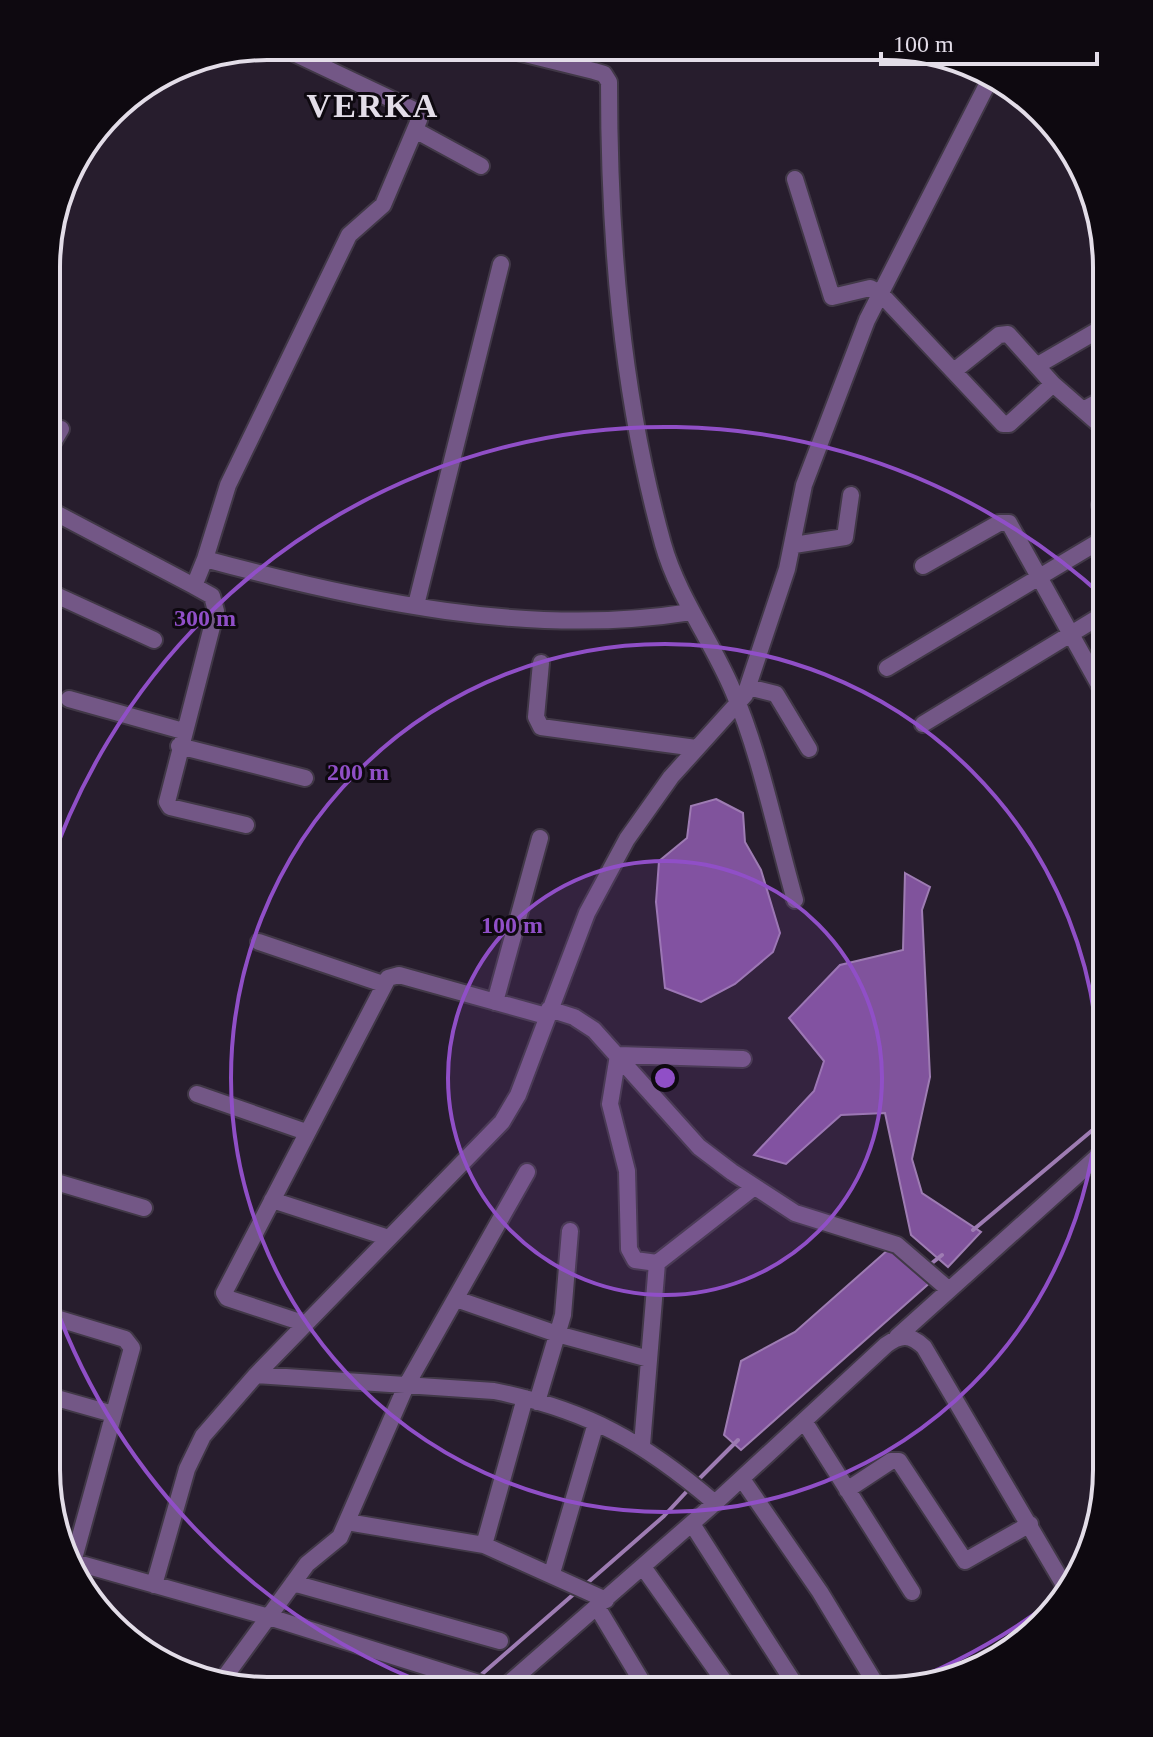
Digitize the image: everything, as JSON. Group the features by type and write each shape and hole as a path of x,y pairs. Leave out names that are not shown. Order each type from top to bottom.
{"street":[{"path":"194,586 228,485 349,235 379,212 419,120 412,109 309,60"},
{"path":"550,60 604,74 609,82 608,162 625,358 663,544 691,612 739,705 795,900"},
{"path":"154,1585 193,1452 217,1418 256,1375 507,1115 587,913 612,865 652,801 696,748 739,705 748,687 794,545 804,485 880,293 986,86"},
{"path":"415,130 481,166"},
{"path":"795,179 832,297 870,288 880,293 1006,425 1053,384"},
{"path":"416,605 501,264"},
{"path":"1038,365 1093,333"},
{"path":"954,371 1004,334 1011,335 1053,384 1093,419"},
{"path":"1083,410 1093,405"},
{"path":"794,545 845,537 851,495"},
{"path":"60,515 212,596 216,611 181,739 168,805 246,825"},
{"path":"923,566 1004,522 1013,528 1093,675"},
{"path":"887,668 1093,545"},
{"path":"205,559 316,587 416,605 526,618 616,620 691,612"},
{"path":"60,597 154,640"},
{"path":"923,724 1093,620"},
{"path":"541,663 536,717 541,727 696,748"},
{"path":"748,687 776,694 809,749"},
{"path":"69,699 305,778"},
{"path":"495,1002 540,838"},
{"path":"259,942 383,984"},
{"path":"306,1324 227,1298 224,1293 383,984 392,975 584,1023 618,1055 699,1147 753,1188 795,1213 897,1245 948,1289"},
{"path":"618,1055 743,1059"},
{"path":"618,1055 609,1095 627,1171 629,1249 635,1260 657,1263 753,1188"},
{"path":"197,1094 306,1132"},
{"path":"519,1677 1093,1160"},
{"path":"228,1673 312,1558 338,1541 406,1386 527,1172"},
{"path":"60,1183 144,1208"},
{"path":"272,1200 389,1238"},
{"path":"484,1545 531,1400 557,1334 565,1303 570,1231"},
{"path":"642,1445 657,1263"},
{"path":"456,1299 557,1334 649,1359"},
{"path":"60,1320 130,1343 76,1549"},
{"path":"897,1337 908,1336 924,1347 1061,1580"},
{"path":"256,1375 494,1391 531,1400 596,1423 642,1445 715,1503"},
{"path":"60,1399 113,1414"},
{"path":"804,1421 912,1592"},
{"path":"552,1573 596,1423"},
{"path":"847,1490 891,1461 899,1461 965,1561 1030,1524"},
{"path":"742,1479 820,1592 872,1677"},
{"path":"347,1522 484,1545 552,1573 602,1604 640,1677"},
{"path":"692,1524 790,1677"},
{"path":"643,1567 721,1677"},
{"path":"85,1568 269,1617 459,1677"},
{"path":"293,1583 500,1641"}],"shaded area":[{"path":"716,799 743,813 745,842 761,870 780,933 773,952 735,984 701,1002 665,988 656,902 659,861 687,838 691,806"},
{"path":"905,873 930,887 922,910 930,1077 912,1159 922,1193 981,1232 948,1267 911,1235 885,1113 841,1115 786,1164 754,1155 814,1091 824,1061 789,1018 840,965 903,950"},
{"path":"890,1248 933,1280 741,1450 724,1435 741,1361 795,1332"}],"waterway":[{"path":"973,1230 1093,1130"},
{"path":"932,1263 942,1255"},
{"path":"699,1479 738,1440"},
{"path":"585,1585 664,1516 689,1489"},
{"path":"482,1674 575,1593"}],"district":[{"name":"VERKA","path":"373,105"}]}
